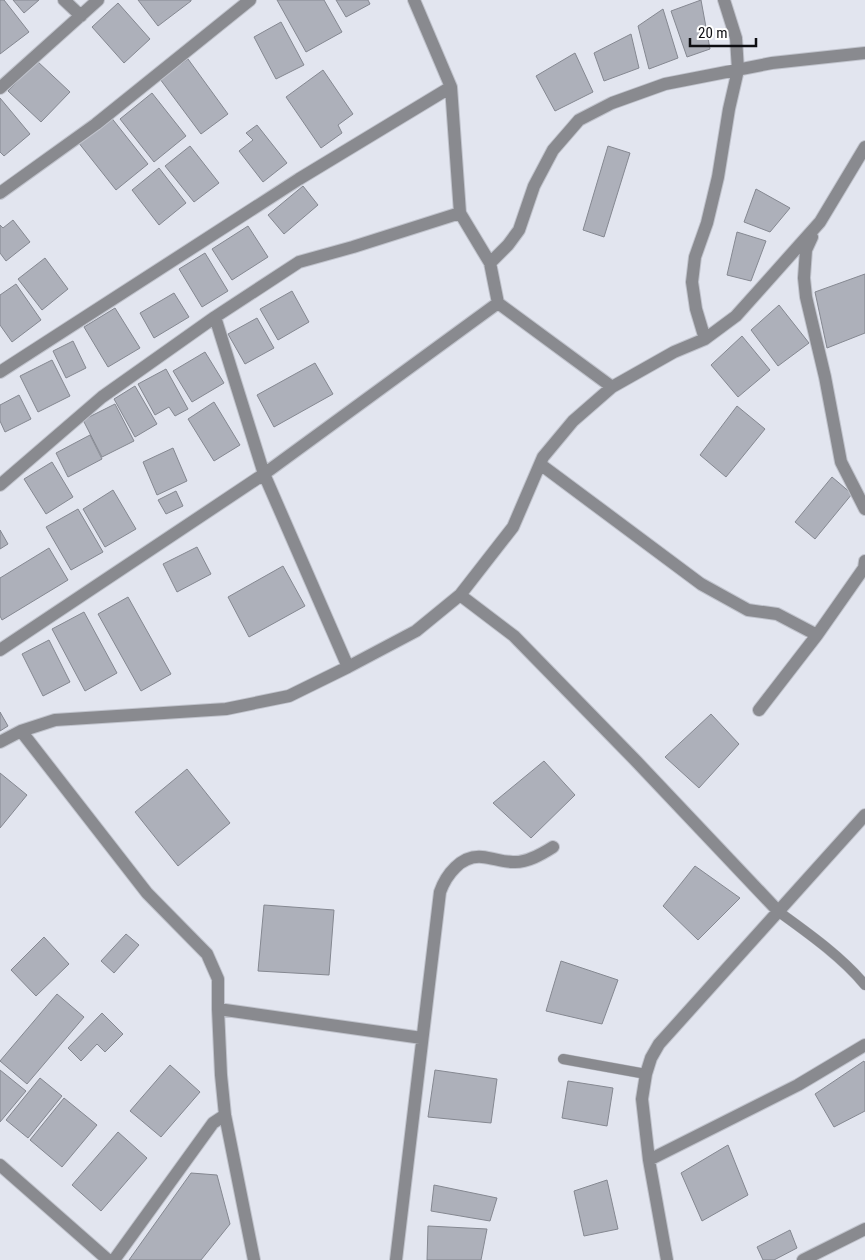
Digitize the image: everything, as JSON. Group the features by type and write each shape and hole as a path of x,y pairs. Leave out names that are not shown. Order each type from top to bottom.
{"street":[{"path":"64,0 80,16"},
{"path":"0,88 98,0"},
{"path":"0,193 96,124 250,0"},
{"path":"414,0 451,87 460,213 490,263 498,303 612,387"},
{"path":"705,338 696,309 692,282 695,257 707,223 718,177 729,109 738,70 736,38 724,0"},
{"path":"490,263 508,245 519,230 534,186 553,150 579,120 612,104 665,84 772,63 865,53"},
{"path":"0,372 300,179 451,87"},
{"path":"865,147 820,222 806,250 804,278 806,297 825,377 841,462 865,509"},
{"path":"0,485 102,397 215,317 299,262 460,213"},
{"path":"0,742 20,731 55,720 226,709 289,696 416,631 460,595 513,527 543,457 573,421 612,387 674,352 705,338 736,316 820,222"},
{"path":"0,650 264,474 498,303"},
{"path":"215,317 264,474 348,667"},
{"path":"540,464 701,584 748,610 778,614 817,635"},
{"path":"759,710 817,635 864,568 865,561"},
{"path":"460,595 514,636 644,769 779,912"},
{"path":"20,731 147,893 207,954 218,979 221,1075 225,1115 254,1260"},
{"path":"667,1260 649,1160 642,1099 651,1058 659,1044 865,816"},
{"path":"396,1260 440,892 449,874 463,862 480,857 515,862 536,856 553,847"},
{"path":"218,1009 422,1038"},
{"path":"649,1160 798,1085 865,1045"},
{"path":"114,1260 213,1123 225,1115"},
{"path":"0,1165 108,1260"},
{"path":"803,1260 865,1229"}],"lane":[{"path":"779,912 822,944 865,985"},
{"path":"563,1059 646,1074"}],"building":[{"path":"0,0 4,0 29,32 0,54"},
{"path":"13,0 39,0 24,13"},
{"path":"138,0 191,0 191,1 158,26"},
{"path":"277,0 324,0 342,32 306,52"},
{"path":"336,0 368,0 370,4 346,17"},
{"path":"701,0 710,49 687,57 671,11"},
{"path":"118,3 150,39 124,63 92,27"},
{"path":"663,9 678,58 649,69 638,26"},
{"path":"281,22 304,65 276,79 254,37"},
{"path":"631,34 639,68 604,81 594,53"},
{"path":"575,53 593,92 555,111 536,76"},
{"path":"188,59 228,114 201,134 160,79"},
{"path":"37,61 70,92 41,122 8,91"},
{"path":"323,70 353,114 338,125 342,133 321,148 286,97"},
{"path":"152,93 186,136 154,162 120,119"},
{"path":"0,98 30,134 4,156 0,152"},
{"path":"110,116 148,164 116,190 78,142"},
{"path":"257,125 287,163 263,182 239,151 253,140 246,133"},
{"path":"190,146 219,183 194,202 165,166"},
{"path":"608,146 630,153 604,237 583,230"},
{"path":"159,168 186,203 159,225 132,190"},
{"path":"303,186 318,205 284,234 268,215"},
{"path":"756,189 790,208 770,232 744,222"},
{"path":"13,220 30,242 6,261 0,253 0,225 3,228"},
{"path":"248,226 268,257 232,280 212,249"},
{"path":"737,232 766,241 751,281 727,275"},
{"path":"205,253 228,291 202,307 179,269"},
{"path":"45,258 68,289 42,310 18,279"},
{"path":"865,274 865,333 827,348 815,292"},
{"path":"16,284 41,320 12,342 0,325 0,295"},
{"path":"292,291 309,322 278,340 260,309"},
{"path":"174,293 189,317 154,338 140,313"},
{"path":"779,305 809,343 778,366 751,330"},
{"path":"115,308 140,348 108,367 84,327"},
{"path":"257,318 274,348 245,364 228,334"},
{"path":"742,336 770,370 738,397 711,365"},
{"path":"73,341 86,368 66,378 53,351"},
{"path":"205,352 224,383 192,402 173,371"},
{"path":"52,360 70,396 38,412 20,376"},
{"path":"315,363 333,394 274,427 257,395"},
{"path":"166,369 188,409 175,416 169,407 155,415 138,384"},
{"path":"135,386 157,424 135,437 114,399"},
{"path":"19,395 31,419 5,432 0,421 0,405"},
{"path":"214,402 240,445 214,461 188,419"},
{"path":"115,404 134,441 102,457 83,420"},
{"path":"737,406 765,429 726,477 700,455"},
{"path":"90,435 102,459 68,477 56,453"},
{"path":"173,448 187,481 157,495 143,462"},
{"path":"52,462 73,497 46,514 24,479"},
{"path":"832,477 852,494 815,539 795,522"},
{"path":"113,490 136,529 105,547 83,509"},
{"path":"176,491 183,506 166,514 158,500"},
{"path":"78,509 103,552 71,570 46,527"},
{"path":"0,530 8,544 0,549"},
{"path":"197,547 211,574 177,592 163,564"},
{"path":"49,548 68,580 2,620 0,616 0,578"},
{"path":"283,566 305,606 249,637 228,597"},
{"path":"128,597 171,674 141,691 98,614"},
{"path":"84,612 117,673 85,691 52,629"},
{"path":"49,640 70,682 43,696 22,654"},
{"path":"0,712 8,726 0,731"},
{"path":"711,714 739,744 699,788 665,757"},
{"path":"544,761 575,795 531,838 493,803"},
{"path":"187,769 230,823 178,866 135,812"},
{"path":"0,773 27,795 0,828"},
{"path":"695,866 740,898 698,940 663,906"},
{"path":"264,905 334,910 329,975 258,971"},
{"path":"126,934 139,945 114,973 101,961"},
{"path":"44,937 69,964 36,996 11,970"},
{"path":"561,961 618,980 602,1024 546,1011"},
{"path":"57,994 84,1017 27,1084 0,1061"},
{"path":"102,1013 123,1034 105,1052 97,1044 81,1061 68,1048"},
{"path":"864,1061 865,1111 834,1127 815,1094"},
{"path":"170,1065 200,1092 161,1137 130,1111"},
{"path":"0,1070 26,1091 0,1122"},
{"path":"435,1070 497,1079 491,1123 428,1117"},
{"path":"40,1078 62,1096 28,1138 6,1120"},
{"path":"568,1081 613,1088 607,1126 562,1118"},
{"path":"64,1098 97,1125 62,1167 30,1140"},
{"path":"118,1132 147,1158 101,1211 72,1185"},
{"path":"728,1145 748,1195 702,1221 681,1173"},
{"path":"191,1173 217,1175 230,1224 201,1260 129,1260"},
{"path":"607,1180 618,1229 584,1236 574,1191"},
{"path":"434,1185 497,1198 490,1221 431,1211"},
{"path":"428,1226 487,1229 481,1260 427,1260"},
{"path":"790,1230 797,1248 774,1260 763,1260 757,1247"}]}
